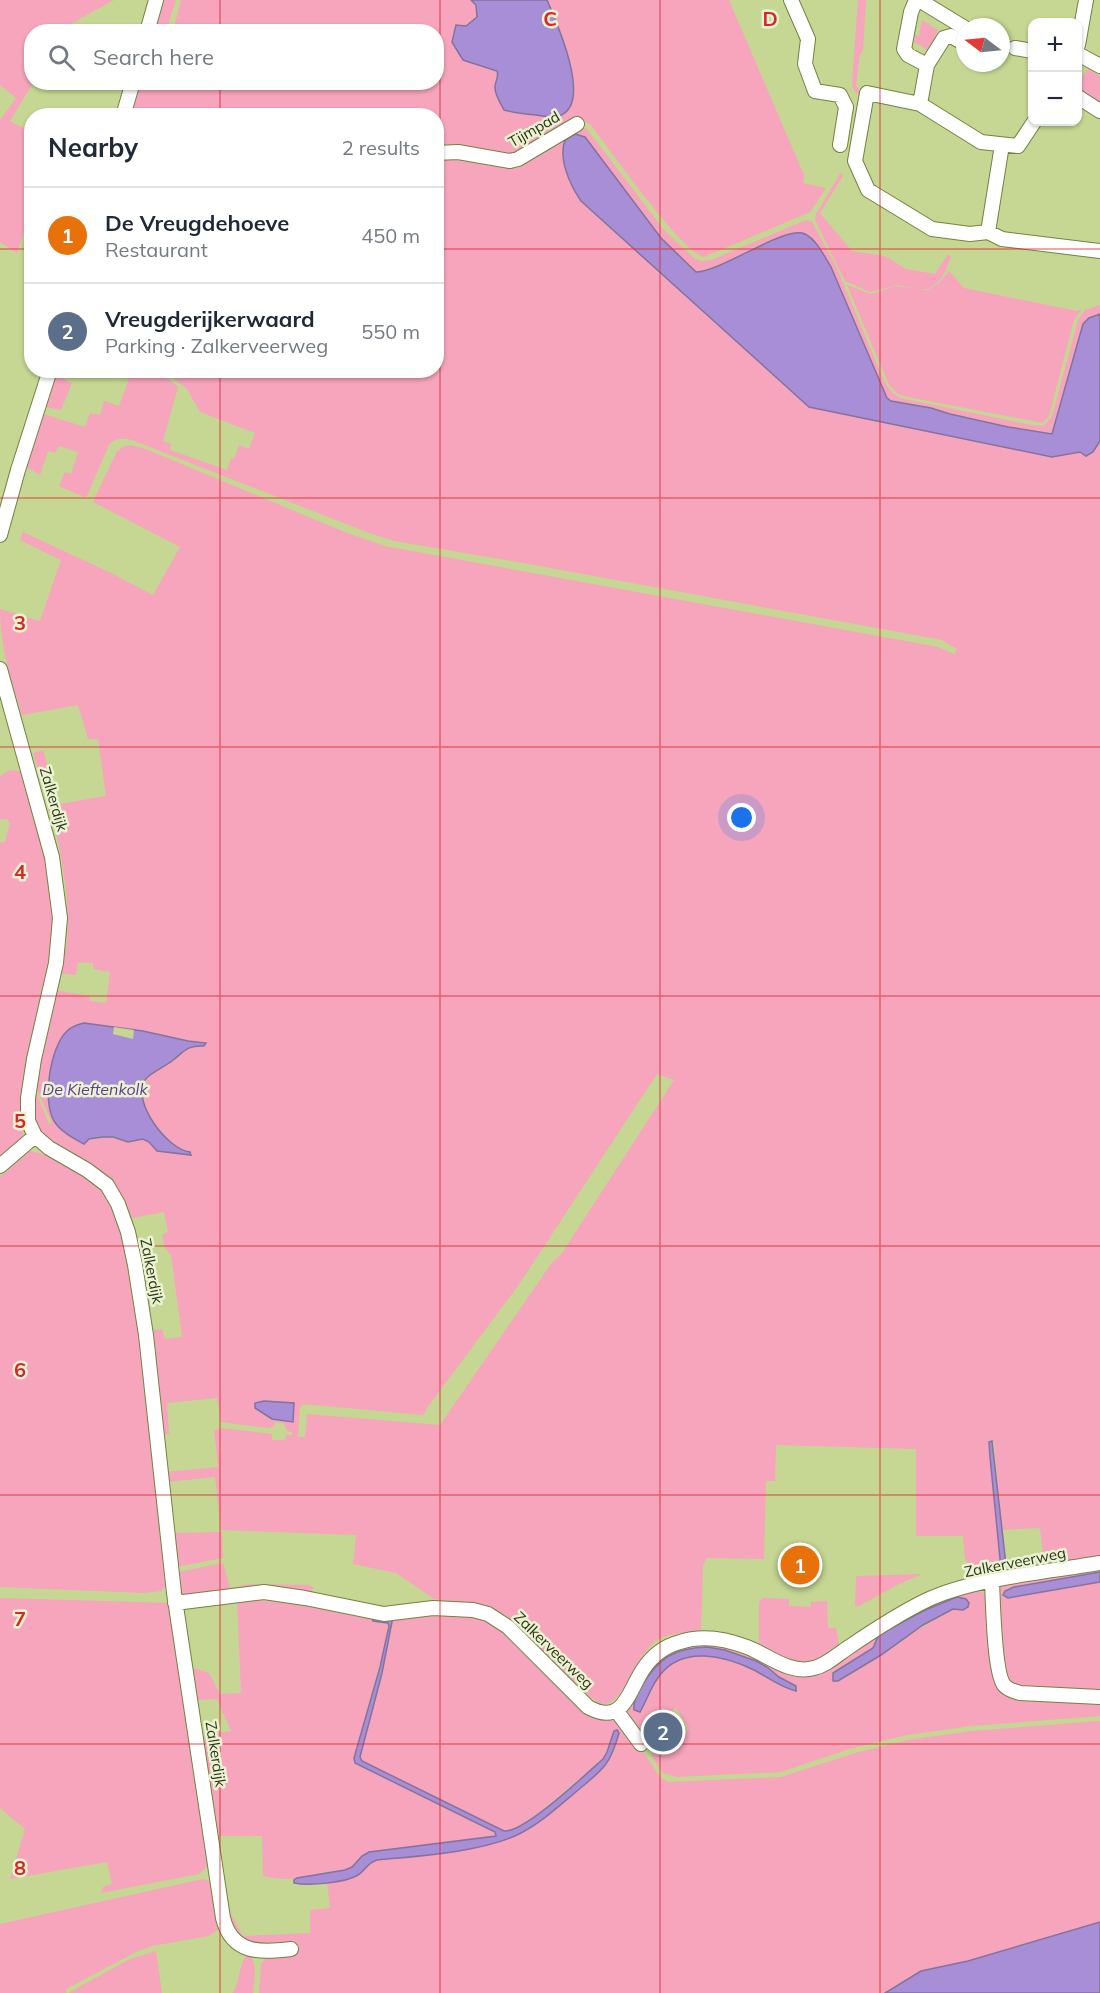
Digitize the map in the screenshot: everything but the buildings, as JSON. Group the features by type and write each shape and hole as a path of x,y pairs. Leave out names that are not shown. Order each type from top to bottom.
{"street":[{"path":"149,24 156,0"},
{"path":"791,0 808,39 805,64 815,91 840,95 846,107 840,145"},
{"path":"927,65 908,55 904,49 918,0 956,23"},
{"path":"1082,20 1086,0"},
{"path":"920,104 927,65 944,38 951,36 956,39"},
{"path":"1015,48 1028,50"},
{"path":"1082,57 1100,66"},
{"path":"125,108 131,90"},
{"path":"1031,126 1018,147 981,142 920,104 867,93 855,161 868,190 932,229 970,234 988,232 1002,239 1100,251"},
{"path":"1082,100 1100,111"},
{"name":"Tijmpad","path":"444,153 458,152 510,161 518,159 577,123"},
{"path":"988,232 1002,145"},
{"path":"0,535 47,378"},
{"name":"Zalkerdijk","path":"0,669 45,828 59,900 59,944 52,985 34,1059 28,1098 28,1121 35,1136 49,1148 101,1180 112,1194 123,1217 135,1265 146,1335 175,1603 226,1929 236,1942 248,1949 258,1952 291,1949"},
{"path":"0,1166 35,1136"},
{"name":"Zalkerveerweg","path":"175,1603 264,1592 384,1614 433,1608 473,1610 488,1614 508,1626 588,1707 602,1714 612,1713 622,1706 648,1662 660,1651 677,1642 696,1639 732,1642 794,1668 815,1668 925,1601 943,1593 992,1581 1100,1563"},
{"path":"992,1581 998,1664 1002,1683 1008,1689 1020,1693 1100,1697"},
{"path":"616,1710 641,1744"}],"shaded area":[{"path":"0,0 114,0 71,24 24,24 24,90 29,90 10,121 24,128 24,231 17,253 0,242 0,120 16,98 0,85"},
{"path":"160,0 176,0 168,24 154,24"},
{"path":"181,0 471,0 476,5 477,17 452,42 461,57 497,71 495,85 504,110 513,113 558,117 563,37 547,0 729,0 804,175 803,183 826,188 810,212 704,257 693,251 679,237 590,124 581,120 514,157 444,149 444,108 132,108 139,90 444,90 444,24 175,24"},
{"path":"858,0 866,0 863,51 860,54 856,85 862,96 860,97 853,89 852,83"},
{"path":"922,20 938,30 934,38 937,40 930,51 914,42 915,35 919,36"},
{"path":"1088,69 1100,76 1100,105 1082,94 1082,77"},
{"path":"579,126 587,129 664,230 695,259 702,261 711,260 806,220 812,222 836,266 885,383 900,398 1044,426 1052,416 1078,320 1085,310 1100,305 1100,314 1092,316 1071,365 1052,434 1008,427 931,408 895,402 887,398 824,256 773,240 712,268 696,272 661,238 597,153 565,140 563,147 569,182 583,203 809,407 1052,457 1080,452 1086,456 1093,452 1100,441 1100,1558 1044,1568 1040,1528 1002,1530 994,1442 989,1442 990,1457 1000,1568 1003,1574 979,1580 965,1558 963,1536 916,1536 916,1449 776,1445 775,1481 766,1481 764,1559 707,1558 703,1566 701,1631 674,1634 659,1639 644,1655 618,1695 611,1702 602,1705 589,1696 507,1616 485,1607 434,1599 396,1573 353,1564 356,1535 221,1530 215,1477 167,1482 166,1472 218,1467 214,1430 221,1428 272,1434 272,1440 285,1440 286,1435 292,1435 292,1432 287,1431 284,1423 275,1422 274,1426 269,1428 221,1422 217,1398 167,1403 169,1434 162,1432 150,1331 162,1329 165,1339 182,1337 171,1255 165,1248 162,1235 168,1232 164,1212 128,1219 124,1208 43,1138 32,1119 35,1090 49,1124 52,1123 34,1084 54,990 90,996 90,1001 106,1003 110,972 93,969 93,963 78,962 76,975 57,973 61,950 66,950 67,900 60,850 33,753 43,750 59,804 106,796 98,739 88,739 78,705 22,715 10,676 0,623 0,609 40,621 61,560 20,540 23,532 153,595 180,547 93,502 117,451 124,446 131,446 148,450 345,532 385,546 938,647 954,654 957,649 942,640 394,541 132,440 119,439 109,445 86,498 59,486 65,472 71,474 78,452 59,446 55,453 48,451 40,475 26,467 40,413 85,427 90,413 100,415 104,401 119,406 129,379 126,378 166,378 178,387 163,441 171,444 170,450 227,470 239,445 249,449 255,433 200,412 187,389 173,378 444,378 444,156 519,168 561,136","holes":["84,1024 143,1031 204,1043 204,1046 188,1049 150,1075 142,1087 145,1106 155,1125 177,1148 191,1155 157,1151 149,1142 142,1139 128,1142 107,1137 86,1141 53,1119 49,1098 50,1073 56,1049 67,1031","657,1074 674,1080 562,1253 551,1264 440,1425 307,1414 305,1437 298,1437 300,1408 303,1404 424,1415 520,1283"]},
{"path":"841,172 843,176 820,213 852,251 885,256 906,269 935,274 948,254 951,257 943,276 936,284 928,289 898,285 870,292 845,281 815,220 816,214"},
{"path":"949,271 964,288 1077,311 1082,309 1074,320 1049,416 1043,423 908,397 898,394 889,385 847,285 871,294 895,286 928,290 939,283"},
{"path":"52,378 65,378 64,380 72,383 61,410 42,406"},
{"path":"10,770 26,772 52,879 56,947 22,1134 18,1144 0,1162 0,842 5,842 10,823 7,819 0,819 0,776"},
{"path":"30,1151 83,1171 109,1193 121,1219 136,1292 168,1585 161,1591 145,1593 0,1587 0,1177"},
{"path":"222,1532 223,1558 177,1567 171,1533"},
{"path":"223,1563 230,1588 249,1584 309,1585 313,1587 311,1595 185,1598 180,1595 178,1572"},
{"path":"1100,1567 1100,1572 1014,1587 1008,1598 1100,1582 1100,1694 1015,1689 1003,1674 999,1588 1001,1584"},
{"path":"922,1574 859,1606 855,1606 856,1576"},
{"path":"976,1588 986,1595 999,1685 1100,1701 1100,1716 972,1726 907,1735 853,1748 781,1772 677,1777 663,1773 651,1755 689,1729 676,1708 638,1735 622,1711 643,1675 669,1649 715,1642 800,1673 916,1609","holes":["952,1599 959,1608 925,1625 838,1681 857,1659 874,1648 882,1633 925,1610","694,1648 735,1653 749,1658 796,1686 793,1691 762,1674 726,1660 708,1656 690,1656 674,1662 660,1674 640,1711 634,1710 637,1695 657,1666 677,1652"]},
{"path":"0,1598 172,1603 209,1865 199,1874 101,1893 103,1887 112,1884 107,1862 10,1879 25,1829 0,1808"},
{"path":"763,1598 789,1599 789,1606 811,1607 811,1602 827,1601 828,1628 836,1628 839,1643 836,1652 803,1666 759,1647 759,1602"},
{"path":"237,1601 292,1603 388,1623 386,1640 354,1758 355,1763 495,1832 496,1836 369,1852 345,1870 304,1878 284,1879 263,1876 262,1836 219,1836 202,1736 231,1731 217,1699 197,1700 191,1667 209,1673 220,1694 241,1693"},
{"path":"435,1613 479,1615 502,1629 579,1707 621,1719 660,1777 668,1782 781,1777 855,1753 908,1740 972,1731 1100,1721 1100,1922 968,1961 921,1971 885,1993 259,1993 261,1964 267,1957 232,1933 223,1895 227,1895 231,1914 243,1936 310,1933 310,1910 330,1908 327,1882 359,1875 368,1863 377,1860 433,1854 507,1839 538,1823 605,1766 614,1752 619,1731 614,1731 603,1759 541,1811 511,1832 504,1831 361,1761 360,1757 382,1673 392,1620"},
{"path":"203,1879 215,1886 220,1928 209,1936 152,1946 136,1952 66,1989 67,1993 0,1993 0,1924"},
{"path":"156,1951 162,1993 68,1993 130,1959"},
{"path":"248,1954 255,1966 253,1993 232,1993 237,1984 242,1963"}],"water":[{"path":"471,0 547,0 570,62 573,96 569,109 554,117 504,110 495,92 497,71 463,60 452,42 456,25 466,26 477,17 476,5"},
{"path":"575,134 585,137 661,238 696,272 721,265 784,236 796,233 805,234 813,240 831,267 887,398 891,401 931,408 1008,427 1052,434 1083,324 1089,318 1100,314 1100,441 1093,452 1086,456 1080,452 1052,457 809,407 581,201 569,180 563,155 565,140"},
{"name":"De Kieftenkolk","path":"84,1023 206,1043 204,1046 186,1049 150,1075 145,1080 142,1089 147,1112 154,1124 172,1143 190,1152 191,1155 157,1151 143,1139 128,1142 113,1137 103,1137 89,1139 84,1144 57,1125 50,1112 49,1101 48,1088 52,1061 67,1031"},
{"path":"264,1401 294,1403 293,1422 272,1419 255,1408 255,1403"},
{"path":"992,1441 1006,1565 1004,1569 1001,1569 990,1457 989,1442"},
{"path":"1100,1572 1100,1582 1008,1598 1003,1595 1005,1591 1014,1587"},
{"path":"957,1597 966,1599 969,1603 968,1607 963,1610 953,1609 923,1625 881,1655 838,1681 833,1681 833,1673 873,1648 878,1636 882,1633 925,1610"},
{"path":"372,1618 392,1620 392,1622 382,1673 360,1757 362,1761 504,1831 526,1823 569,1789 603,1759 614,1731 617,1730 619,1733 612,1753 599,1772 550,1814 521,1833 489,1845 470,1849 377,1860 358,1875 336,1882 294,1883 297,1878 345,1870 369,1852 496,1836 495,1832 355,1763 354,1758 380,1667 389,1626 388,1623 373,1621"},
{"path":"707,1647 725,1650 756,1661 796,1686 796,1691 743,1665 718,1658 692,1657 669,1666 657,1679 640,1712 634,1710 641,1687 661,1662 676,1652"},
{"path":"1100,1922 1100,1993 885,1993 921,1971 968,1961"}],"pier":[{"path":"114,1027 134,1030 133,1039 113,1034"}],"place":[{"name":"De Vreugdehoeve","path":"800,1565"},
{"name":"Vreugderijkerwaard","path":"663,1732"}]}
